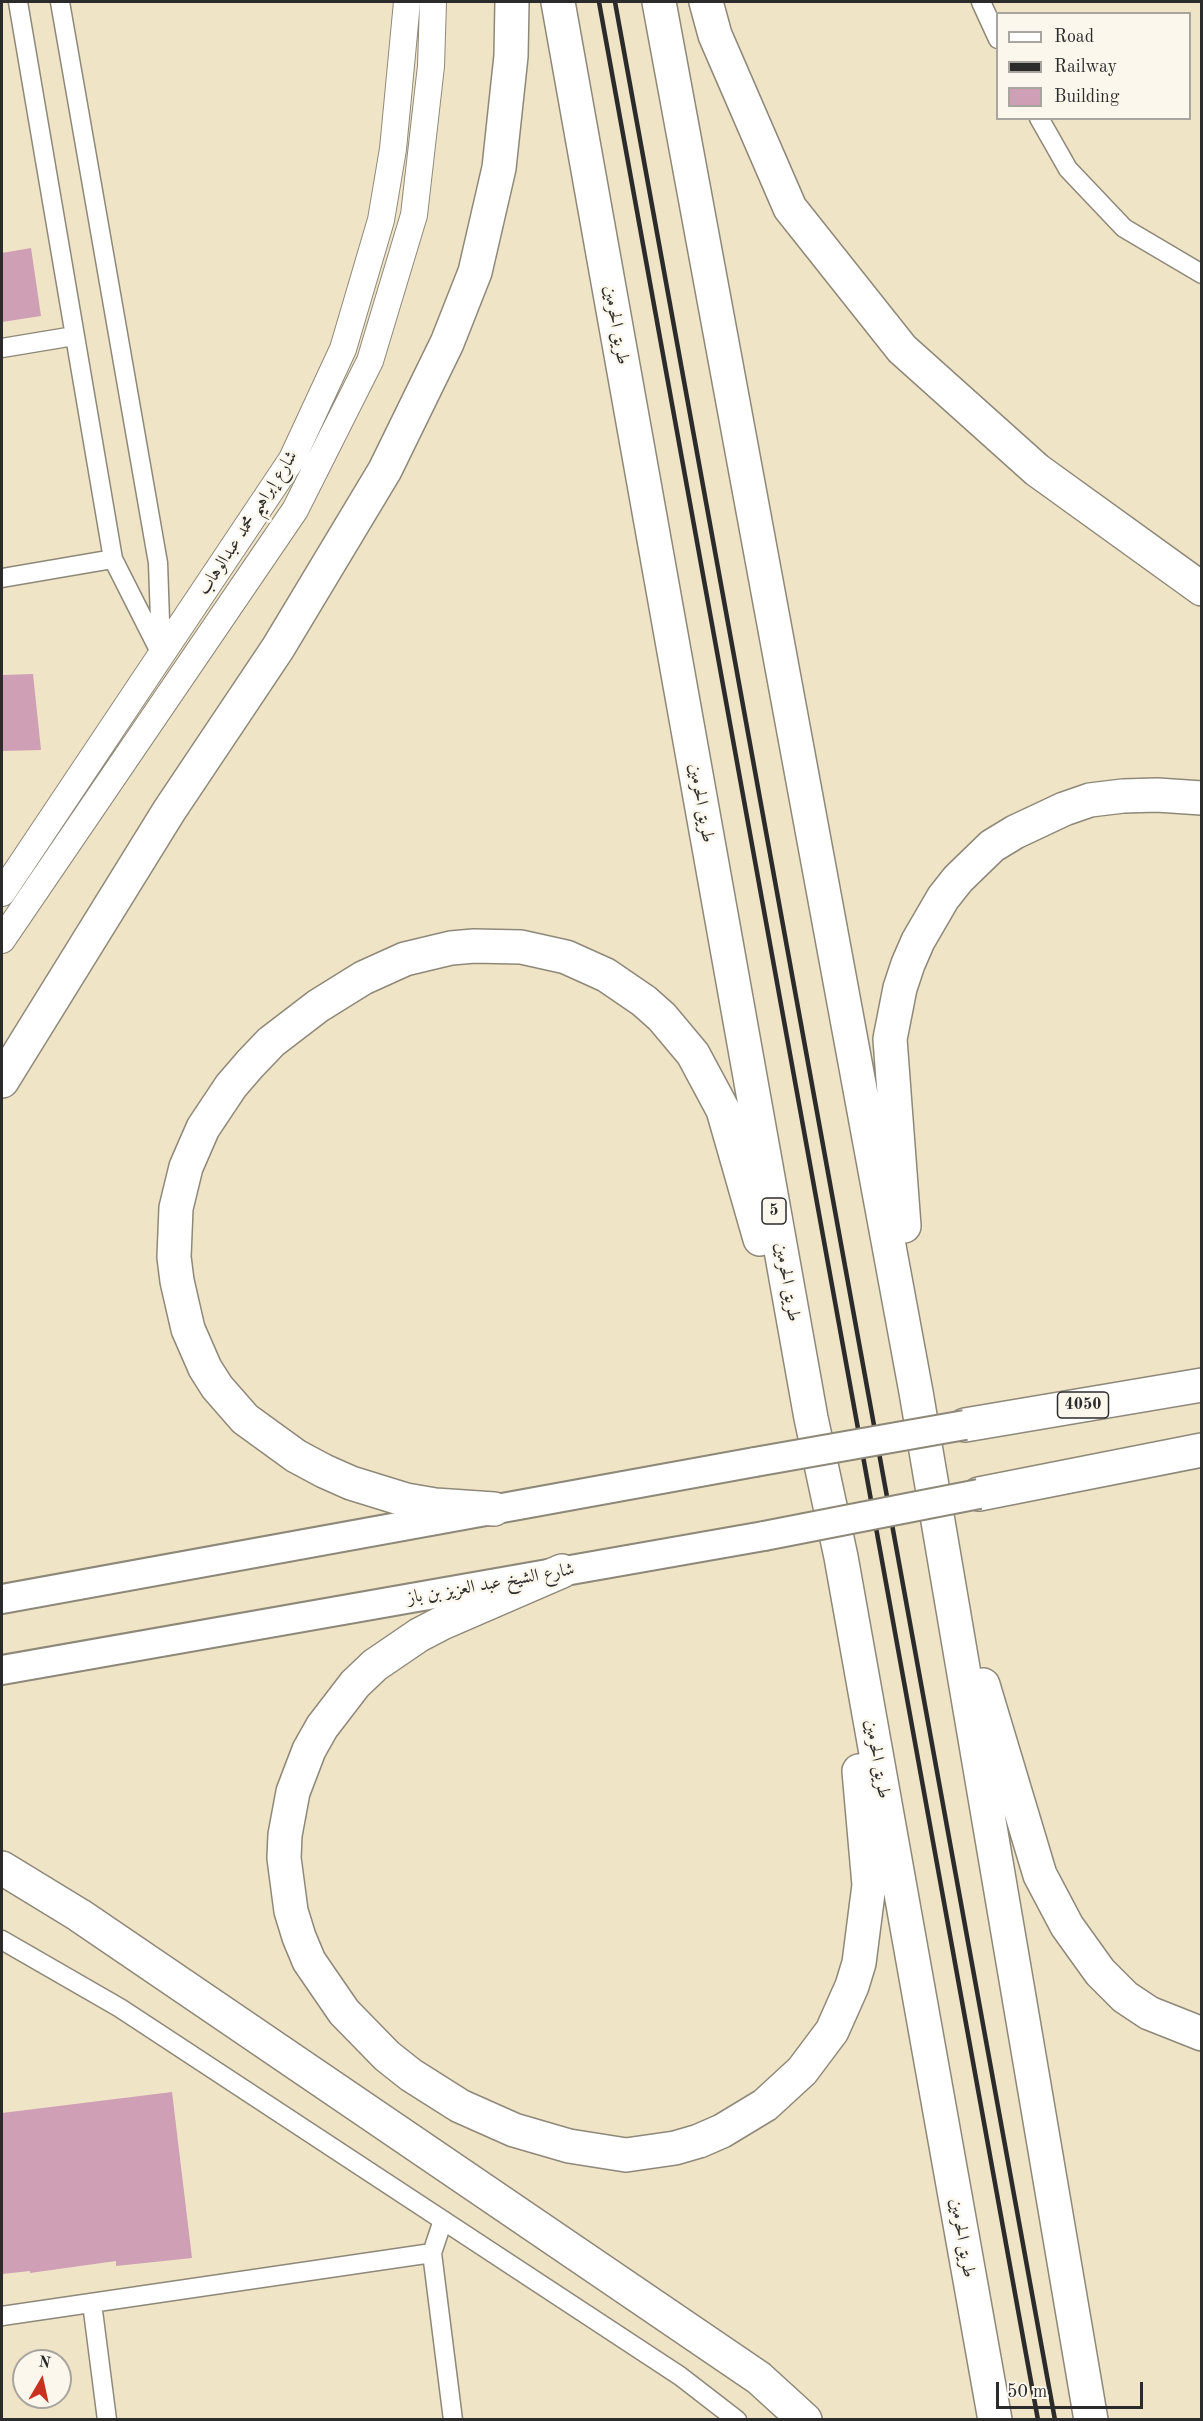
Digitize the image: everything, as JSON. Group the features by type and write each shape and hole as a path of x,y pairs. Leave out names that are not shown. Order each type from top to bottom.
{"highway":[{"path":"2,1081 169,811 284,638 385,470 447,343 475,272 500,168 511,56 512,2"},
{"name":"طريق الحرمين","path":"558,2 811,1418 841,1557 995,2420"},
{"path":"659,2 916,1392 1091,2420"},
{"path":"706,2 715,35 790,208 902,349 1037,470 1202,589"},
{"path":"916,1392 890,1039 900,988 918,940 943,898 974,862 992,846 1039,819 1090,800 1157,795 1202,798"},
{"path":"494,1509 435,1505 378,1492 324,1471 270,1438 230,1404 205,1368 188,1329 177,1281 174,1232 176,1208 183,1177 203,1128 231,1086 271,1042 318,1006 384,968 428,952 498,945 521,947 566,957 597,970 625,987 662,1017 678,1035 704,1072 723,1110 811,1418"},
{"name":"4050","path":"965,1425 1202,1385"},
{"path":"979,1494 1202,1450"},
{"path":"942,1550 1040,1875 1052,1901 1083,1949 1106,1979 1125,1997 1149,2013 1202,2034"},
{"path":"562,1571 419,1635 382,1660 355,1684 322,1727 300,1771 288,1813 285,1835 286,1884 299,1937 309,1961 326,1987 365,2035 411,2075 460,2106 514,2130 569,2146 626,2155 667,2149 699,2141 723,2131 765,2105 802,2071 818,2052 832,2031 852,1986 859,1963 869,1885 841,1557"},
{"path":"2,1868 79,1915 759,2378 805,2420"}],"main road":[{"path":"2,1599 965,1425"},
{"name":"شارع الشيخ عبد العزيز بن باز","path":"2,1670 764,1536 979,1494"}],"street":[{"path":"18,2 113,559 161,654"},
{"path":"60,2 158,563 161,654"},
{"name":"شارع إبراهيم محمد عبدالوهاب","path":"2,893 292,459 343,349 381,220 393,149 407,2"},
{"path":"2,940 295,510 370,361 414,215 431,66 433,2"},
{"path":"981,2 996,35"},
{"path":"1040,120 1068,169 1124,228 1202,274"},
{"path":"2,348 75,336"},
{"path":"2,578 113,559"},
{"path":"2,1940 120,2008 680,2376 737,2420"},
{"path":"442,2220 432,2253 453,2420"},
{"path":"2,2316 432,2253"},
{"path":"92,2303 107,2420"}],"building":[{"path":"31,248 41,316 2,322 2,253"},
{"path":"33,674 41,750 2,751 2,675"},
{"path":"172,2092 192,2258 116,2266 116,2261 30,2273 30,2271 2,2274 2,2113"}],"railway":[{"path":"599,2 1038,2420"},
{"path":"615,2 1055,2420"}]}
